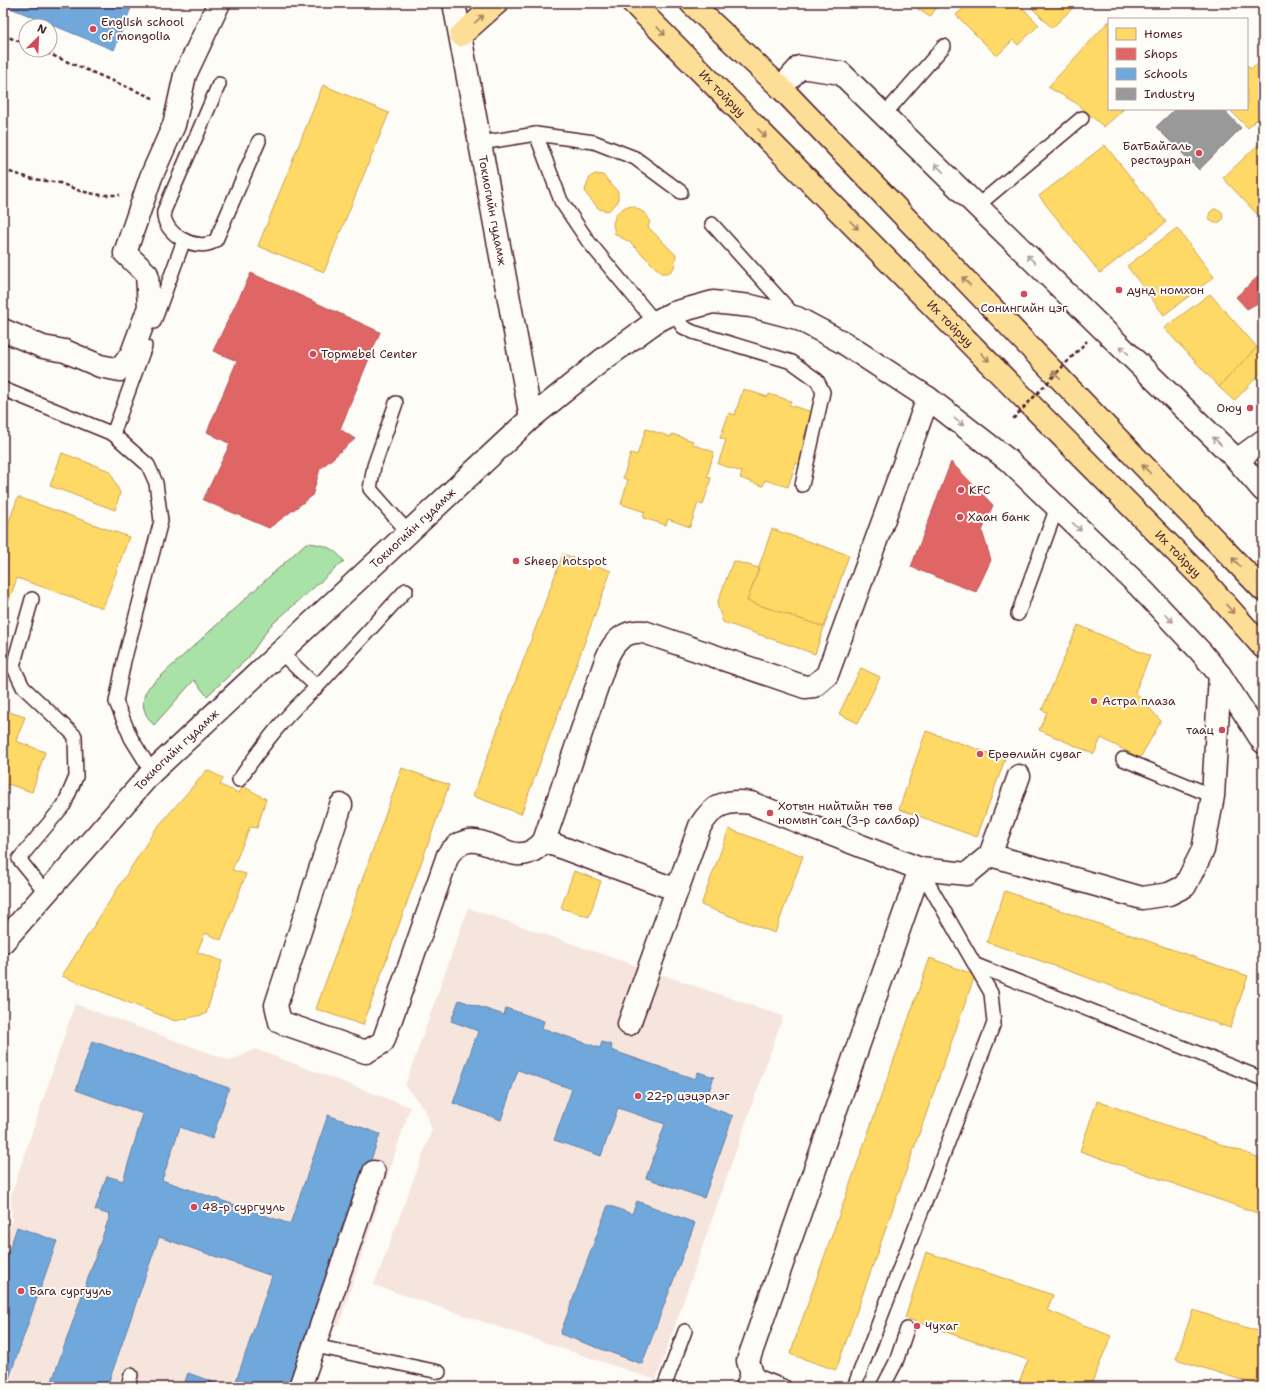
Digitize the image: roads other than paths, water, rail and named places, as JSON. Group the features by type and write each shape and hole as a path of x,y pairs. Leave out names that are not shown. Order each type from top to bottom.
{"main road":[{"path":"461,35 497,3"},
{"name":"Их тойруу","path":"633,3 1204,580 1263,647"},
{"path":"691,3 781,88 1263,590"}],"street":[{"path":"3,330 43,348 65,351 100,366 120,370 132,353 149,307 147,274 125,253 144,197 174,125 185,75 219,3"},
{"name":"Токиогийн гудамж","path":"3,942 152,772 531,418 454,3"},
{"path":"781,88 800,67 842,73 1237,460 1263,490"},
{"path":"531,418 601,361 664,318 713,302 751,306 797,318 844,343 928,398 1008,460 1138,585 1201,652 1220,676 1263,742"},
{"path":"341,805 276,1005 280,1022 366,1052 383,1042 448,855 454,847 463,842 473,840 516,854 528,854 537,849 544,841 606,660 613,646 621,637 632,632 644,632 805,687 814,686 827,675 928,398"},
{"path":"1237,460 1263,441"},
{"path":"990,855 1142,898 1169,894 1185,886 1203,850 1212,796 1220,676"},
{"path":"629,1024 700,826 707,815 717,806 740,801 751,803 920,869 967,874 990,855 1019,776"},
{"path":"544,841 677,890"},
{"path":"750,1380 748,1361 920,869"},
{"path":"300,1387 374,1172"}],"lane":[{"path":"884,114 944,46"},
{"path":"219,84 164,211 163,218 168,227 184,240 201,245 210,245 216,240 259,141"},
{"path":"977,206 1082,118"},
{"path":"480,143 536,134 594,142 635,158 682,192"},
{"path":"536,134 561,201 588,241 664,318 693,332 792,362 817,380 823,392 802,485"},
{"path":"712,224 797,318"},
{"path":"113,434 184,240"},
{"path":"3,389 113,434 148,465 156,483 160,503 161,521 124,661 116,702 130,738 152,772"},
{"path":"396,403 374,466 370,489 408,532"},
{"path":"1018,614 1057,507"},
{"path":"239,780 267,740 300,702 317,687 406,590"},
{"path":"32,599 13,666 23,687 75,736 76,777 64,805 19,859 46,893"},
{"path":"280,652 317,687"},
{"path":"1123,759 1212,796"},
{"path":"854,1387 994,1023 991,993 920,869"},
{"path":"976,965 1263,1078"},
{"path":"883,1387 896,1362 908,1329"},
{"path":"664,1387 685,1331"},
{"path":"315,1346 439,1372"},
{"path":"750,1380 785,1387"}],"place":[{"name":"English school of mongolia","path":"93,29"},
{"name":"БатБайгаль рестауран","path":"1199,153"},
{"name":"дунд номхон","path":"1119,290"},
{"name":"Сонингийн цэг","path":"1024,294"},
{"name":"Topmebel Center","path":"313,354"},
{"name":"Оюу","path":"1250,408"},
{"name":"KFC","path":"961,490"},
{"name":"Хаан банк","path":"960,517"},
{"name":"Sheep hotspot","path":"516,561"},
{"name":"Астра плаза","path":"1094,701"},
{"name":"таац","path":"1222,730"},
{"name":"Ерөөлийн суваг","path":"980,754"},
{"name":"Хотын нийтийн төв номын сан (3-р салбар)","path":"770,813"},
{"name":"22-р цэцэрлэг","path":"638,1096"},
{"name":"48-р сургууль","path":"194,1207"},
{"name":"Бага сургууль","path":"21,1291"},
{"name":"Чухаг","path":"917,1326"}]}
